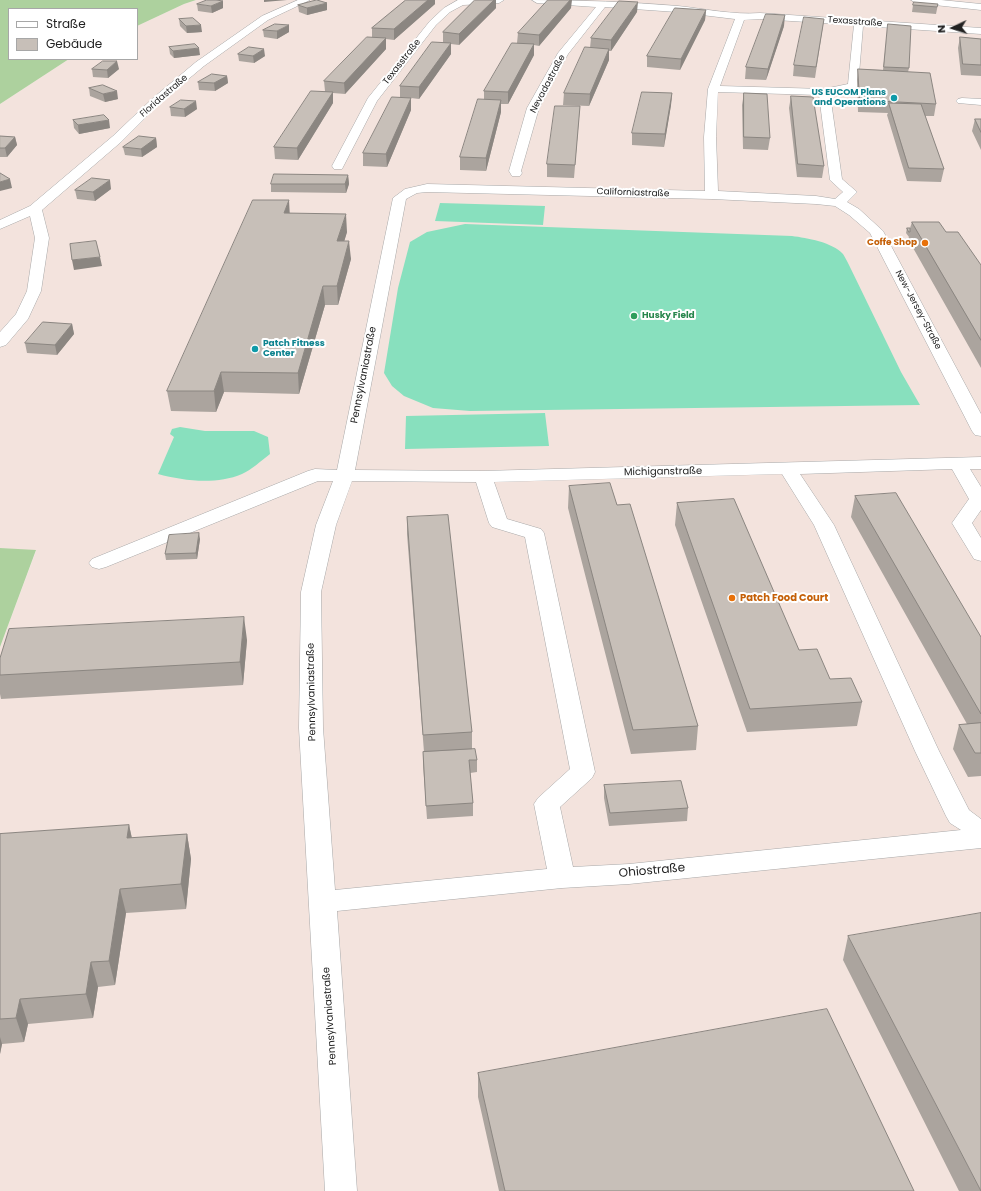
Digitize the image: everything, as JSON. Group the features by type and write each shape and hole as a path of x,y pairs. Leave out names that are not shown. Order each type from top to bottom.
{"street":[{"name":"Floridastraße","path":"0,225 35,209 117,139 157,100 200,64 265,18 305,0"},
{"name":"Texasstraße","path":"338,166 372,100 433,23 447,10 462,2 499,0"},
{"name":"Texasstraße","path":"537,0 678,9 740,17 760,16 981,31"},
{"path":"916,0 981,7"},
{"name":"Nevadastraße","path":"516,173 515,171 534,108 564,53 602,4"},
{"path":"712,195 710,137 713,89 740,17"},
{"path":"713,89 824,92 853,86 859,22"},
{"path":"824,92 836,180 851,192 838,203"},
{"path":"962,101 981,102"},
{"name":"Californiastraße","path":"398,202 404,193 428,188 712,195 816,200 838,203"},
{"name":"Pennsylvaniastraße","path":"341,1191 311,728 311,592 326,525 345,475 398,202"},
{"name":"New-Jersey-Straße","path":"838,203 854,212 876,231 981,431"},
{"path":"0,342 24,316 34,291 42,238 35,209"},
{"path":"957,463 980,499 962,524 981,555"},
{"name":"Michiganstraße","path":"99,563 315,475 483,477 788,470 981,463"},
{"path":"788,470 824,525 927,751 959,816 981,832"},
{"path":"483,477 499,523 534,533 583,772 547,804 562,878"},
{"name":"Ohiostraße","path":"322,902 562,878 629,874 981,838"}],"shaded area":[{"path":"196,0 981,0 981,1191 0,1191 0,647 36,551 0,548 0,104 67,60 138,60 138,26"}],"green space":[{"path":"0,0 196,0 138,26 138,8 8,8 8,60 67,60 0,104"},
{"path":"440,203 545,206 543,225 435,221"},
{"name":"Husky Field","path":"465,224 792,236 812,239 832,246 843,254 901,372 920,405 470,411 433,408 404,396 392,386 384,373 398,288 410,242 427,232"},
{"path":"545,413 549,446 405,449 406,416"},
{"path":"180,427 205,431 254,431 268,437 270,454 242,474 222,480 189,480 158,474 174,437 170,434 172,429"},
{"path":"0,548 36,550 0,647"}],"building":[{"path":"207,0 223,1 211,6 197,4"},
{"path":"317,0 327,3 307,8 298,5"},
{"path":"406,0 428,0 394,29 372,28"},
{"path":"475,0 494,0 459,34 443,32"},
{"path":"548,0 570,0 539,35 518,33"},
{"path":"619,1 638,2 611,40 591,38"},
{"path":"914,2 938,4 937,7 913,5"},
{"path":"675,8 706,10 681,59 647,56"},
{"path":"766,14 785,15 768,69 746,67"},
{"path":"804,17 824,19 816,67 794,65"},
{"path":"193,18 201,25 186,26 179,19"},
{"path":"275,24 289,25 277,31 263,30"},
{"path":"888,24 911,26 909,68 884,67"},
{"path":"367,37 386,38 344,83 324,81"},
{"path":"960,37 981,39 981,65 963,64"},
{"path":"432,42 451,43 419,87 400,86"},
{"path":"512,43 534,44 508,92 484,91"},
{"path":"195,44 199,48 173,51 169,47"},
{"path":"249,47 264,49 253,56 238,54"},
{"path":"585,47 609,49 590,94 564,93"},
{"path":"103,61 117,61 107,70 92,69"},
{"path":"858,69 930,73 936,104 860,100"},
{"path":"212,74 227,76 214,83 198,82"},
{"path":"103,85 117,91 103,94 89,88"},
{"path":"311,91 333,92 297,148 274,147"},
{"path":"642,92 672,93 665,134 632,133"},
{"path":"744,93 767,94 770,138 744,137"},
{"path":"791,96 813,97 824,166 798,164"},
{"path":"392,97 411,98 386,154 363,153"},
{"path":"478,99 501,100 486,158 460,157"},
{"path":"181,100 196,101 184,109 170,107"},
{"path":"889,103 921,104 944,169 909,168"},
{"path":"555,106 580,106 575,165 547,164"},
{"path":"104,115 109,120 78,125 73,120"},
{"path":"975,119 981,119 981,132"},
{"path":"0,136 15,137 5,148 0,148"},
{"path":"139,136 156,138 141,149 123,147"},
{"path":"0,173 10,179 0,182"},
{"path":"274,174 348,175 345,184 271,184"},
{"path":"92,178 110,180 93,192 75,190"},
{"name":"Patch Fitness Center","path":"253,200 289,200 284,213 346,214 337,241 349,241 337,286 323,286 298,373 221,372 214,391 167,391"},
{"path":"912,222 939,222 946,232 958,232 981,265 981,340"},
{"path":"96,241 100,257 72,260 70,244"},
{"path":"43,322 72,324 55,345 25,343"},
{"path":"610,483 617,505 630,504 698,726 633,730 569,486"},
{"path":"896,493 981,637 981,714 855,496"},
{"name":"Patch Food Court","path":"734,499 799,650 817,649 830,679 851,678 862,702 750,709 677,503"},
{"path":"448,515 472,732 423,735 407,517"},
{"path":"199,533 196,553 165,554 169,535"},
{"path":"244,617 240,662 0,675 0,658 9,629"},
{"path":"981,723 981,753 975,753 959,725"},
{"path":"475,749 477,760 469,760 473,803 426,806 423,752"},
{"path":"681,781 688,808 610,813 604,785"},
{"path":"129,825 127,838 187,834 181,884 120,889 109,961 91,962 86,994 20,999 16,1018 0,1019 0,834"},
{"path":"981,913 981,1191 848,936"},
{"path":"827,1009 914,1191 505,1191 478,1073"}],"place":[{"name":"US EUCOM Plans and Operations","path":"894,98"},
{"name":"Coffe Shop","path":"925,243"},
{"name":"Husky Field","path":"634,316"},
{"name":"Patch Fitness Center","path":"255,349"},
{"name":"Patch Food Court","path":"732,598"}]}
